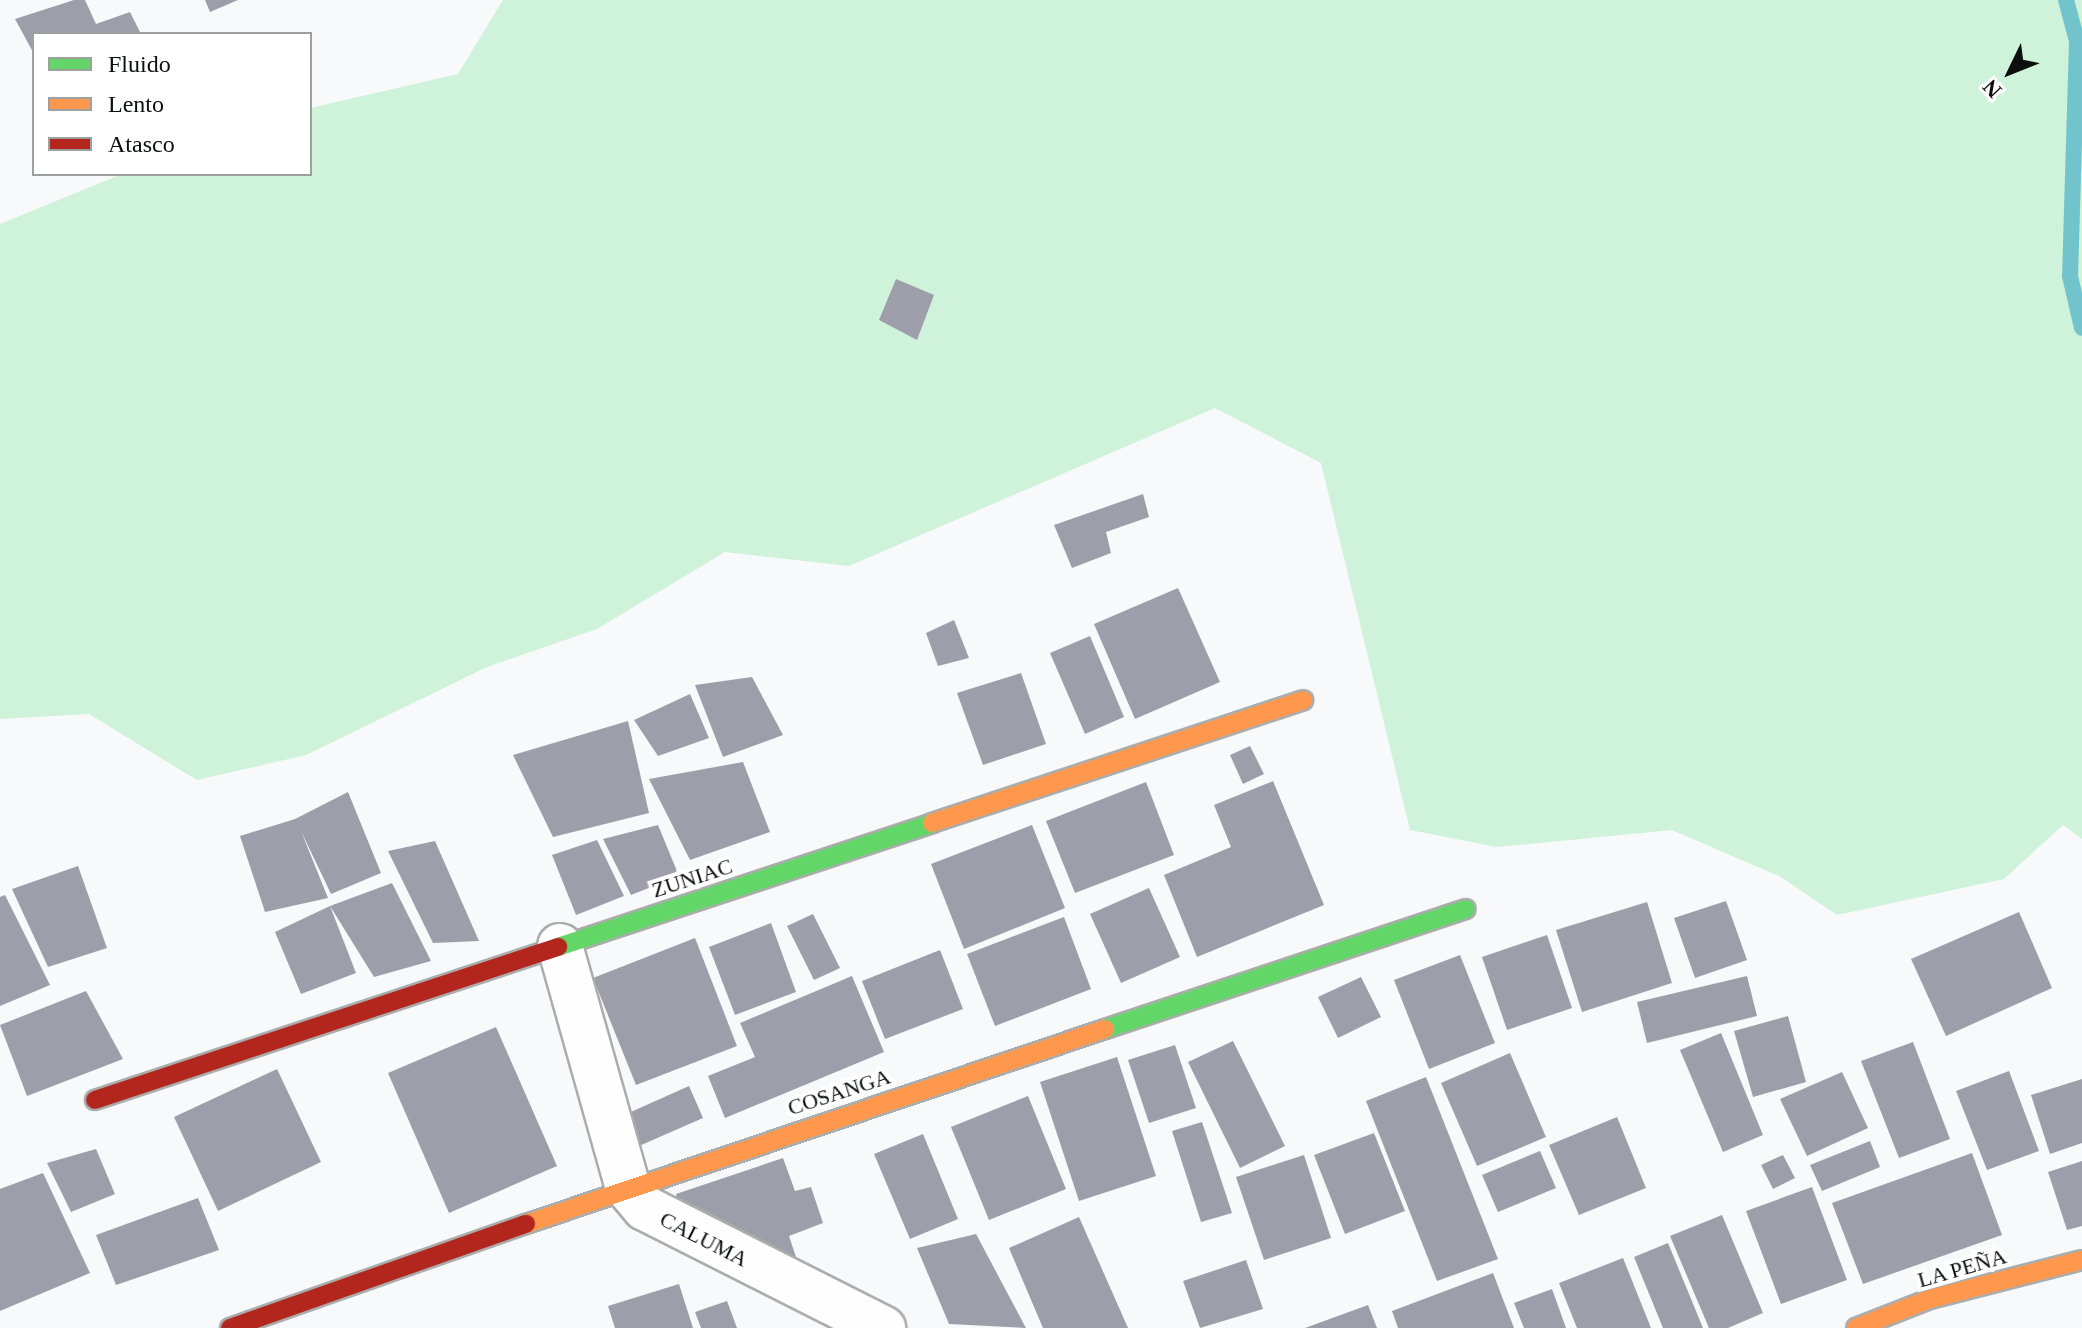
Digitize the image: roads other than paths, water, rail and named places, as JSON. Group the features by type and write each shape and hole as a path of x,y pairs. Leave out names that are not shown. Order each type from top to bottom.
{"street":[{"name":"ZUNIAC","path":"95,1100 1303,700"},
{"name":"COSANGA","path":"230,1328 628,1188 1466,909"},
{"path":"560,946 628,1188"},
{"name":"CALUMA","path":"628,1188 669,1224 883,1328"},
{"name":"LA PEÑA","path":"1856,1328 1930,1299 2082,1260"}],"waterway":[{"path":"2066,0 2077,41 2070,276 2082,328"}]}
